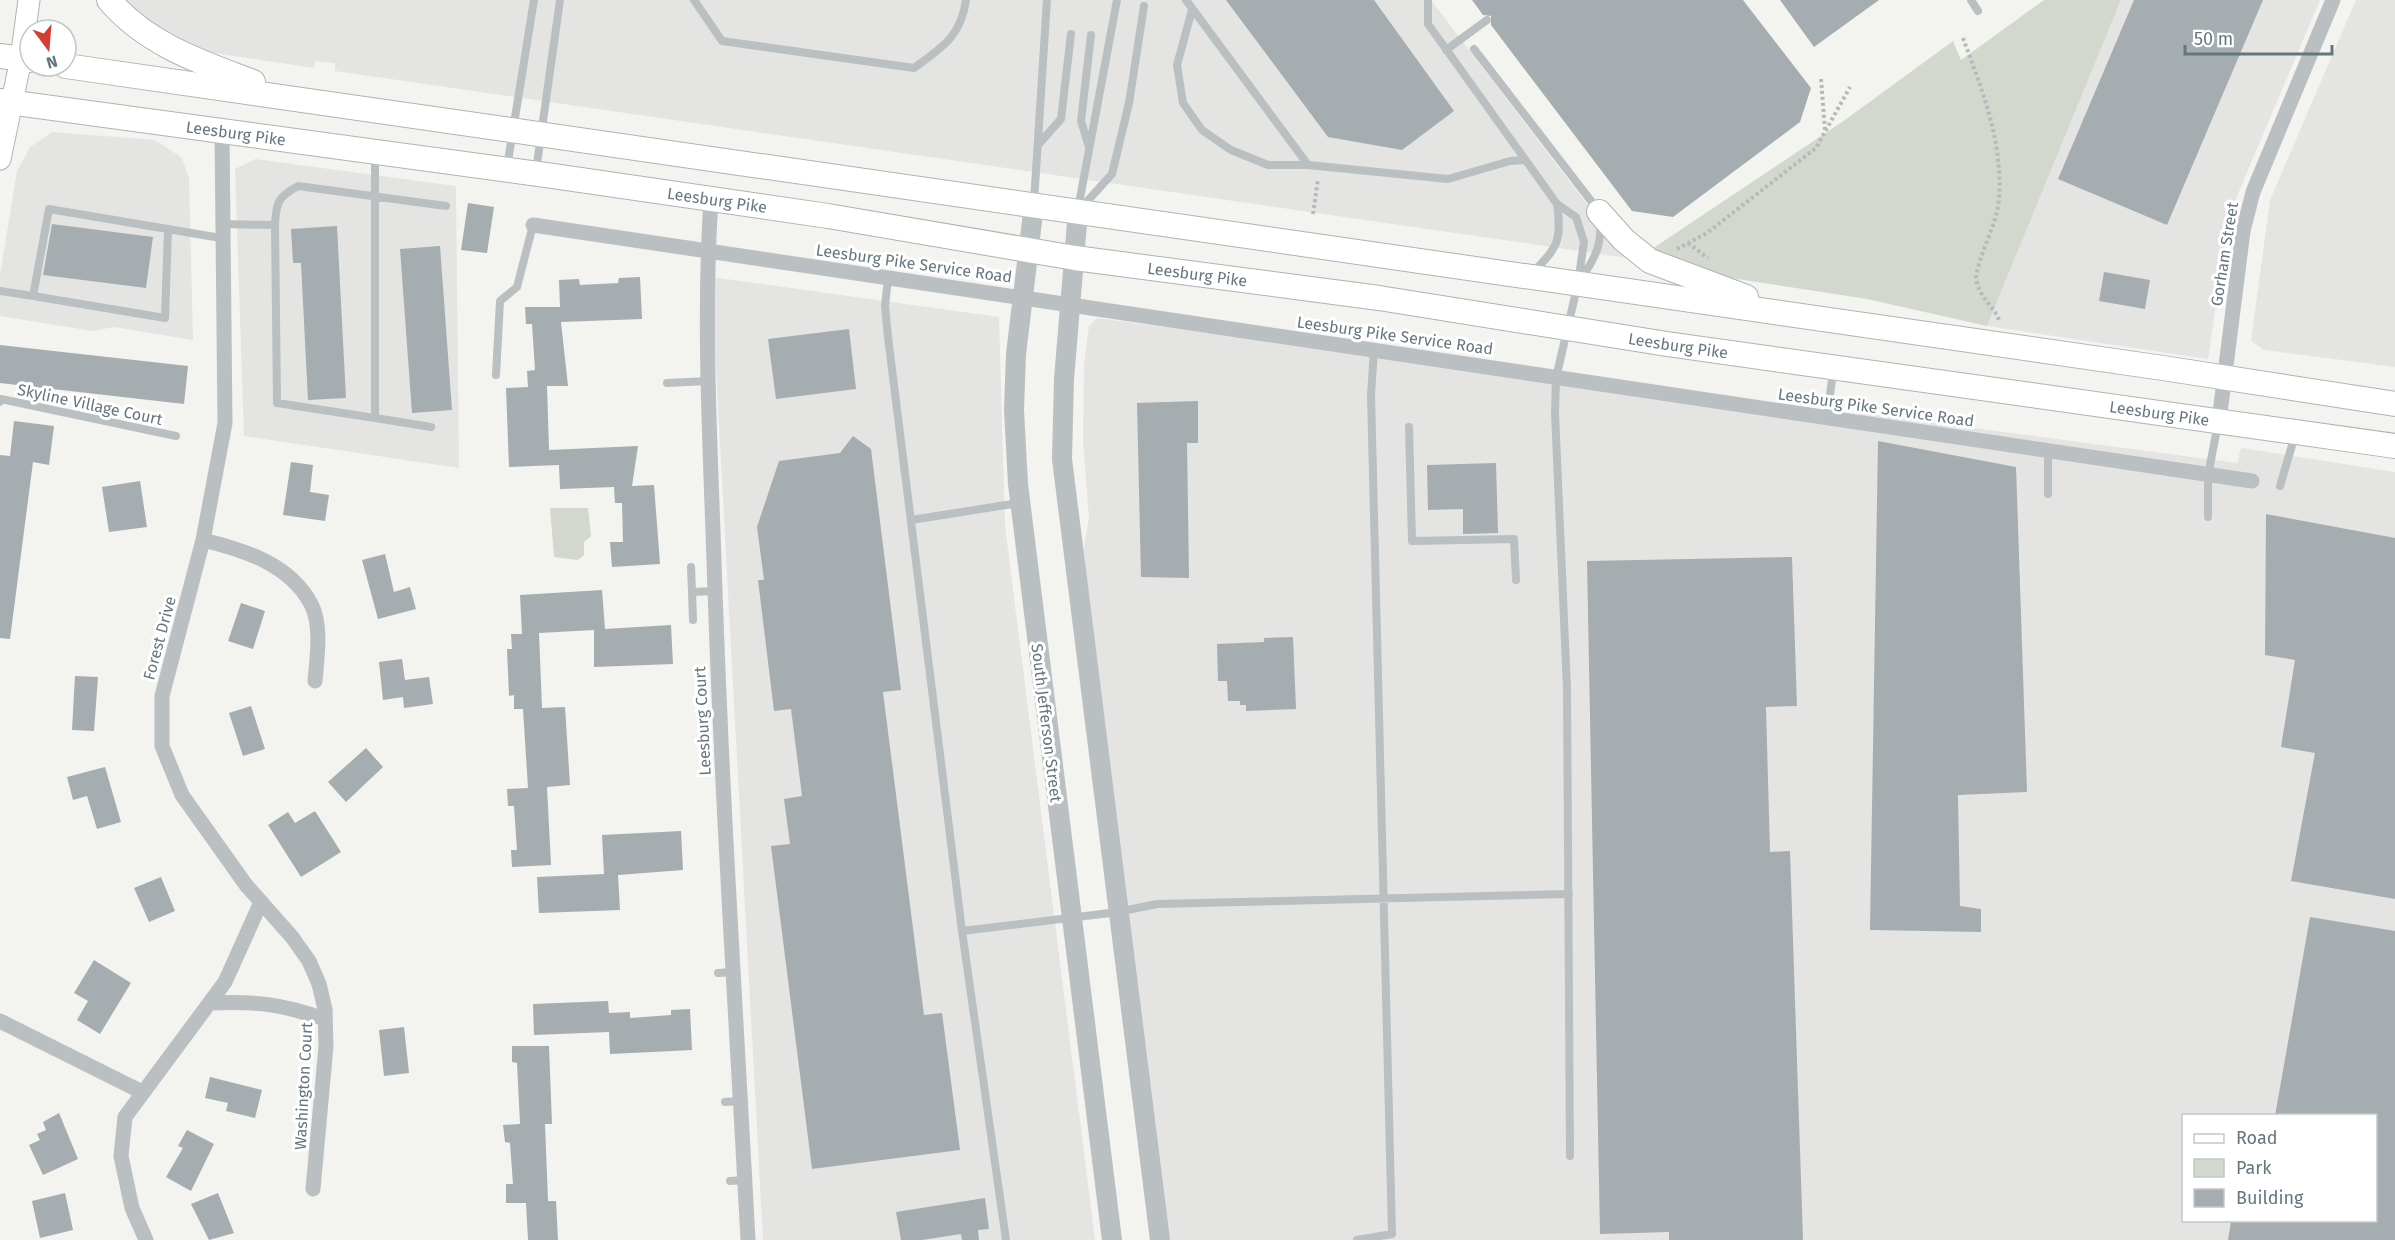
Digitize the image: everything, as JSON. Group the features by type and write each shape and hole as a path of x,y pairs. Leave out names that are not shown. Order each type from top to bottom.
{"main road":[{"path":"0,159 6,102 29,0"},
{"path":"109,0 119,13 152,39 253,82 316,101"},
{"path":"78,68 1578,283 2225,377 2395,404"},
{"name":"Leesburg Pike","path":"6,102 711,199 1075,258 1379,298 1667,344 2395,446"},
{"path":"1599,212 1624,240 1650,261 1796,316"}],"street":[{"name":"Gorham Street","path":"2219,422 2243,231 2253,192 2333,0"},
{"name":"Forest Drive","path":"222,132 221,231 225,423 203,540 162,696 162,746 182,795 261,902"},
{"name":"Leesburg Court","path":"711,199 707,251 708,381 715,591 717,780 725,972 738,1181 748,1240"},
{"name":"South Jefferson Street","path":"1034,205 1016,354 1014,410 1020,503 1112,1240"},
{"path":"1078,211 1064,379 1062,459 1160,1240"},
{"name":"Leesburg Pike Service Road","path":"533,225 2252,481"},
{"path":"203,540 233,547 282,569 311,604 319,642 315,681"},
{"path":"146,1240 132,1208 121,1156 125,1117 210,1002 241,950 261,902"},
{"name":"Washington Court","path":"261,902 309,961 319,984 325,1019 324,1087 314,1187"},
{"path":"210,1002 282,1005 325,1019"},
{"path":"0,1021 142,1092"}],"lane":[{"path":"506,170 534,0"},
{"path":"535,174 560,0"},
{"path":"694,0 722,41 914,68 949,42 964,19 966,0"},
{"path":"1034,205 1047,0"},
{"path":"1078,211 1117,0"},
{"path":"1186,0 1308,165"},
{"path":"1428,0 1428,24 1524,160 1557,204 1576,217 1583,231 1584,242 1578,283 1556,378 1555,432 1567,688 1570,1156"},
{"path":"1971,0 1978,11"},
{"path":"1078,211 1112,174 1129,103 1144,6"},
{"path":"1192,10 1177,65 1183,103 1202,130 1231,150 1268,165 1308,165 1448,179 1510,161 1524,160"},
{"path":"1446,50 1487,20"},
{"path":"1038,145 1061,118 1071,34"},
{"path":"1089,148 1081,121 1090,35"},
{"path":"1474,49 1599,212 1601,235 1598,254 1578,283"},
{"path":"375,152 373,197 375,418"},
{"path":"431,427 277,403 276,204 286,192 298,186 446,206"},
{"path":"1528,276 1557,245 1560,232 1557,204"},
{"path":"33,296 49,209 168,230 221,231 275,225"},
{"path":"496,375 500,302 517,287 533,225"},
{"path":"0,291 165,318 168,230"},
{"path":"888,278 885,306 911,520 962,931 1006,1240"},
{"path":"1357,1240 1392,1234 1371,406 1374,350"},
{"path":"1827,418 1833,367"},
{"path":"667,383 708,381"},
{"name":"Skyline Village Court","path":"0,402 1,399 176,436"},
{"path":"2208,517 2208,475 2219,422"},
{"path":"1408,427 1412,540 1514,539 1516,580"},
{"path":"2280,486 2295,433"},
{"path":"2048,451 2048,494"},
{"path":"911,520 1020,503"},
{"path":"691,567 693,620"},
{"path":"692,592 715,591"},
{"path":"962,931 1118,912 1157,904 1569,894"}],"path":[{"path":"1963,38 1990,112 1995,136 1999,198 1976,277 1978,291 1991,310 1998,315 1999,322"},
{"path":"1821,79 1826,131"},
{"path":"1668,252 1702,235 1816,148 1850,87"},
{"path":"1313,214 1318,177"}],"shaded area":[{"path":"110,0 1431,0 1628,258 335,71 335,63 315,61 314,68 181,48"},
{"path":"2121,0 2320,0 2229,215 2208,359 1987,326"},
{"path":"2356,0 2395,0 2395,367 2264,350 2251,341 2270,200"},
{"path":"52,132 155,140 181,157 189,177 193,340 114,327 93,331 0,316 0,275 17,171 30,147"},
{"path":"255,159 456,186 459,468 244,436 235,169"},
{"path":"711,277 999,317 1005,526 1095,1240 763,1240"},
{"path":"1097,318 1860,419 1860,413 2237,463 2241,448 2395,472 2395,1240 1166,1240 1079,577 1089,518 1083,441 1084,365 1089,326"}],"green space":[{"path":"2044,0 2121,0 1987,326 1867,299 1718,276 1652,249 1845,120 1953,41 1961,60"},
{"path":"550,508 588,508 591,536 584,542 584,555 578,560 554,557"}],"building":[{"path":"1226,0 1374,0 1454,111 1402,150 1328,137"},
{"path":"1472,0 1743,0 1811,88 1800,122 1673,217 1632,211 1491,25 1491,16 1483,15"},
{"path":"1780,0 1879,0 1814,47"},
{"path":"2134,0 2263,0 2167,225 2058,179"},
{"path":"468,203 494,207 487,253 461,250"},
{"path":"52,224 153,237 146,288 43,275"},
{"path":"337,226 346,398 308,400 301,263 293,263 291,229"},
{"path":"440,246 452,410 412,413 400,249"},
{"path":"2104,272 2150,280 2145,309 2099,301"},
{"path":"640,277 642,319 561,322 568,386 547,386 549,450 638,446 632,486 654,485 660,564 612,567 610,542 623,542 622,503 615,503 614,487 560,489 559,465 509,467 506,388 528,387 527,371 535,370 532,324 526,324 525,307 560,307 559,280 579,279 580,285 618,283 619,278"},
{"path":"849,329 856,389 776,399 768,339"},
{"path":"0,345 188,366 184,404 0,383"},
{"path":"1198,401 1198,443 1187,443 1189,578 1141,577 1137,403"},
{"path":"14,421 54,426 49,465 33,462 10,639 0,638 0,455 10,456"},
{"path":"853,436 871,449 901,690 883,692 924,1015 942,1013 960,1150 812,1169 771,846 790,844 784,799 802,796 791,709 774,711 758,580 764,580 757,527 779,461 840,453"},
{"path":"1878,441 2016,467 2027,792 1958,795 1960,906 1981,909 1981,932 1870,930"},
{"path":"291,462 313,465 310,492 329,495 325,521 283,515"},
{"path":"1496,463 1498,533 1463,534 1463,509 1428,510 1427,465"},
{"path":"140,481 147,527 109,532 102,487"},
{"path":"2266,514 2395,538 2395,899 2291,881 2315,753 2281,747 2295,660 2265,655"},
{"path":"385,554 394,592 410,587 416,609 378,619 362,560"},
{"path":"1792,557 1797,706 1766,707 1770,852 1790,851 1803,1240 1669,1240 1669,1232 1600,1234 1587,561"},
{"path":"602,590 605,629 671,625 673,664 594,667 594,630 539,633 542,708 565,707 570,785 547,787 551,865 512,867 511,850 517,850 514,806 508,806 507,789 528,788 523,709 514,709 514,695 509,696 507,649 512,649 511,634 522,634 520,595"},
{"path":"241,603 265,611 253,649 228,641"},
{"path":"1293,637 1296,709 1246,711 1246,705 1240,705 1240,701 1228,701 1227,681 1218,681 1217,644 1264,642 1264,638"},
{"path":"402,659 405,680 429,677 433,704 404,708 403,697 383,700 379,662"},
{"path":"75,676 98,677 94,731 72,730"},
{"path":"251,706 265,749 243,756 229,713"},
{"path":"366,748 383,767 346,802 328,782"},
{"path":"105,767 121,822 97,829 87,796 73,800 67,777"},
{"path":"315,811 341,852 301,877 268,825 288,812 295,823"},
{"path":"681,831 683,870 618,875 620,910 539,913 537,877 604,874 602,835"},
{"path":"161,877 175,911 149,922 134,888"},
{"path":"2310,917 2395,931 2395,1240 2228,1240 2231,1222 2377,1222 2377,1114 2275,1114"},
{"path":"94,960 131,983 100,1034 77,1020 88,1001 74,993"},
{"path":"608,1001 609,1013 630,1012 630,1018 671,1015 671,1010 690,1009 692,1050 610,1054 609,1032 534,1035 533,1004"},
{"path":"404,1027 409,1073 384,1076 379,1030"},
{"path":"512,1046 549,1046 552,1124 545,1124 548,1201 556,1201 558,1240 528,1240 526,1203 506,1203 506,1184 513,1184 510,1143 505,1142 503,1125 520,1124 517,1063 512,1062"},
{"path":"210,1077 262,1090 255,1118 226,1111 228,1103 205,1098"},
{"path":"59,1113 78,1159 43,1175 29,1145 40,1140 37,1134 46,1130 43,1122"},
{"path":"187,1130 214,1144 191,1191 166,1177 183,1148 178,1146"},
{"path":"65,1193 73,1230 40,1238 32,1201"},
{"path":"218,1193 234,1233 209,1240 191,1204"},
{"path":"985,1198 989,1229 978,1230 979,1240 962,1240 961,1234 922,1240 901,1240 896,1212"}]}
